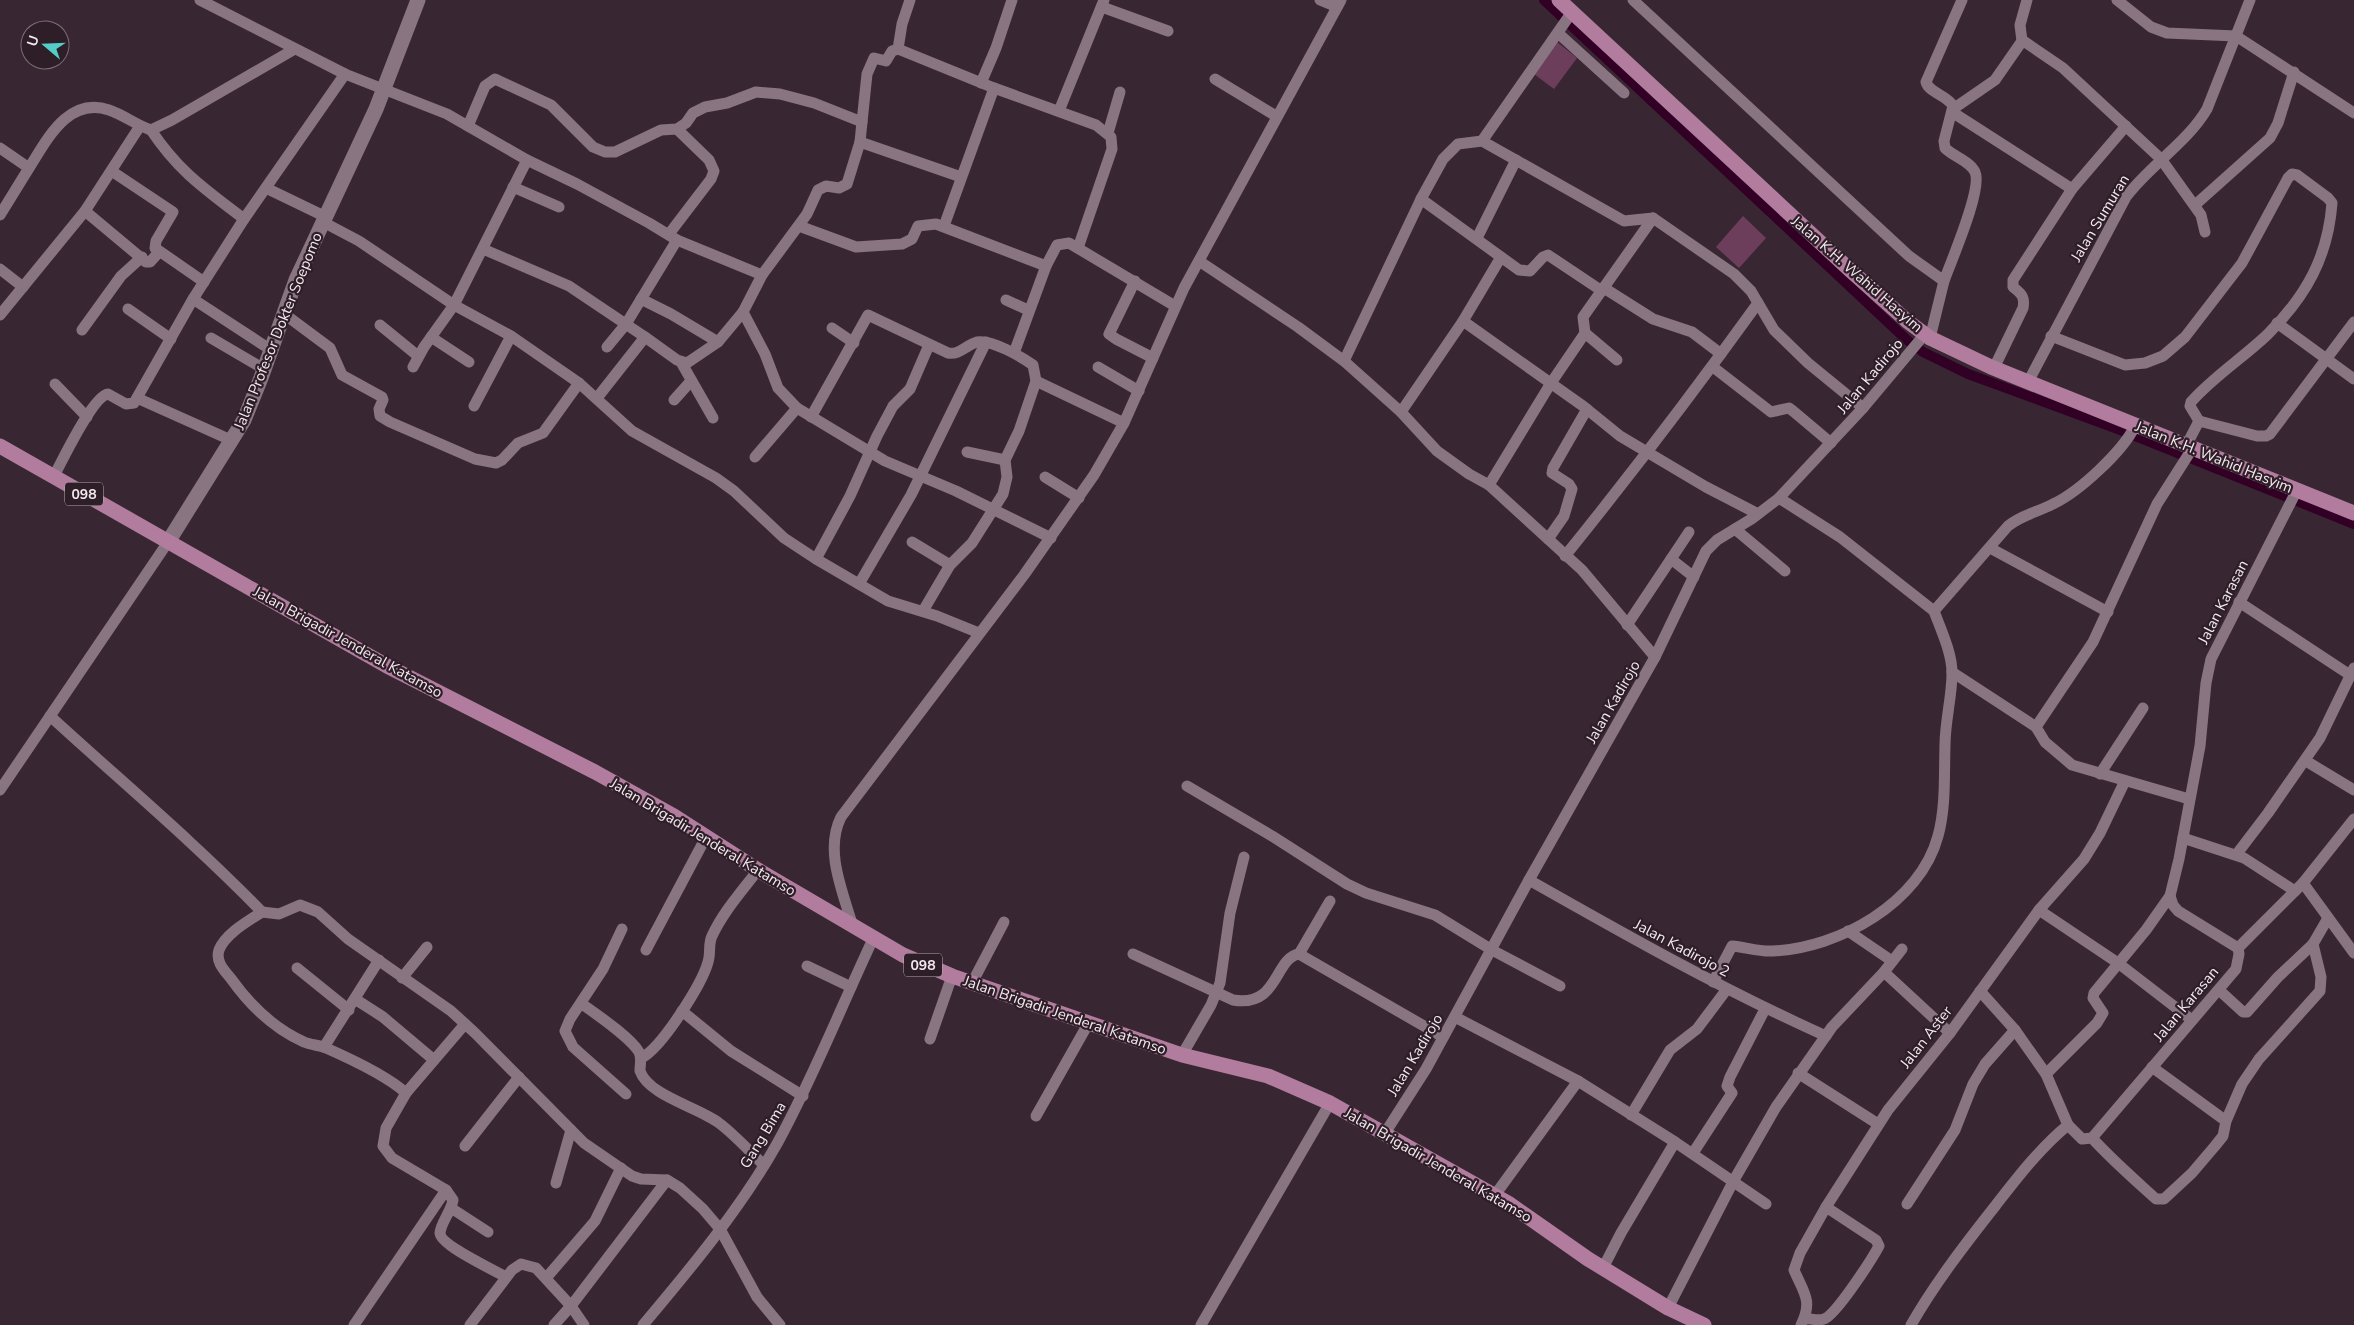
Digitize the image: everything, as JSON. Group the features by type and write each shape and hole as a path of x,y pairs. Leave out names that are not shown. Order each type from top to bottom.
{"main road":[{"name":"Jalan Profesor Dokter Soepomo","path":"168,542 244,420 283,313 383,91 418,0"},
{"name":"Jalan K.H. Wahid Hasyim","path":"1558,0 1850,270 1907,322 1926,336 1994,368 2134,428 2187,454 2295,495 2354,513"},
{"name":"098","path":"0,446 168,542"},
{"name":"Jalan Brigadir Jenderal Katamso","path":"168,542 387,666 595,772 674,816 758,870 903,956 972,984 1182,1055 1268,1076 1330,1103 1495,1195 1603,1268 1668,1308 1704,1325"}],"street":[{"path":"200,0 293,50 383,91 433,108 673,237 762,275"},
{"path":"898,49 902,24 910,0"},
{"path":"981,83 996,48 1012,0"},
{"path":"852,927 834,851 837,825 847,807 1051,538 1079,498 1124,423 1176,306 1199,261 1339,3 1320,0"},
{"path":"1633,0 1909,256 1944,281"},
{"path":"1926,336 1971,208 1977,180 1976,174 1969,165 1944,146 1953,111 1951,102 1928,87 1926,82 1962,0"},
{"path":"1953,111 1995,80 2022,41 2020,25 2027,0"},
{"path":"2117,0 2151,27 2167,33 2236,36 2294,72 2354,113"},
{"name":"Jalan Sumuran","path":"2028,382 2126,197 2140,178 2202,117 2212,100 2250,0"},
{"path":"1059,111 1103,3 1168,31"},
{"path":"1482,141 1570,13"},
{"path":"1559,31 1624,93"},
{"path":"2022,41 2063,68 2161,159 2195,205 2201,215 2205,232"},
{"path":"681,362 688,362 718,342 743,312 762,275 807,214 818,190 826,186 839,188 847,184 860,142 865,86 871,62 874,58 886,61 892,51 898,49 994,88 1090,122 1108,133 1112,140 1112,149 1078,248"},
{"path":"0,314 85,211 146,128 172,120 293,50"},
{"path":"2195,205 2270,138 2278,123 2294,72"},
{"path":"54,476 87,416 104,394 130,404 134,403 193,299 244,219 345,74"},
{"path":"468,126 485,86 494,79 551,105 590,144 601,151 615,152 661,130 677,129 693,113 705,107 727,103 756,92 780,94 814,103 862,122"},
{"path":"1215,79 1276,116"},
{"path":"944,226 994,88"},
{"path":"1108,133 1120,92"},
{"path":"0,215 29,168 64,118 78,111 95,108 108,110 146,128 183,171 244,219"},
{"path":"1953,111 2072,189"},
{"path":"1994,368 2023,308 2024,297 2013,287 2013,280 2072,189 2126,126"},
{"path":"607,347 626,324 673,237 711,179 714,171 709,160 677,129"},
{"path":"1344,361 1421,199 1449,151 1463,142 1482,141 1624,221 1652,218 1734,274 1751,291 1774,330 1863,408"},
{"path":"860,142 961,177"},
{"path":"0,148 29,168"},
{"path":"380,325 416,362 454,305 527,160"},
{"path":"1477,238 1516,160"},
{"path":"113,172 173,212 154,245 159,252 204,282"},
{"path":"2052,336 2125,365 2145,363 2163,356 2185,337 2242,263 2288,178 2294,174 2328,198 2331,206 2320,258 2313,278 2296,302 2268,333 2210,381 2191,402 2190,406 2199,420 2256,436 2266,436 2282,420 2354,322"},
{"path":"513,187 558,207"},
{"path":"266,188 325,220 454,305 511,336 580,383 637,434 716,478 734,491 784,538 816,559 888,601 923,611 979,633"},
{"path":"1421,199 1519,270 1526,272 1534,269 1543,257 1548,255 1653,319 1686,329 1721,354"},
{"path":"85,211 146,262 150,262 159,252"},
{"path":"1489,485 1551,383 1585,333 1583,317 1652,218"},
{"path":"799,226 856,247 902,244 912,239 916,228 921,224 944,226 1046,266"},
{"path":"1014,353 1028,310 1046,266 1057,245 1066,242 1176,306"},
{"path":"483,249 569,286 681,362 713,418"},
{"path":"82,330 121,276 142,257"},
{"path":"1401,412 1463,320 1502,257"},
{"path":"1199,261 1298,326 1344,361 1401,412 1437,450 1469,474 1489,485 1588,577 1655,657"},
{"path":"0,269 22,287"},
{"path":"1135,281 1109,334 1116,340 1154,358"},
{"path":"193,299 271,350"},
{"path":"641,299 671,314 718,342"},
{"path":"1006,300 1028,310"},
{"path":"1566,556 1649,453 1758,303"},
{"path":"128,309 171,339"},
{"path":"743,312 765,354 778,388 797,408 885,461 1051,538"},
{"path":"283,313 330,348 342,375 382,397 383,400 379,409 380,416 475,458 498,463 518,443 543,433 580,383"},
{"path":"811,417 854,343 867,316 870,315 951,354 978,342 986,342 1014,353 1033,365 1036,381 1020,431 1005,460 1006,483 1003,494 972,542 950,565 923,611"},
{"path":"1463,320 1587,409 1620,436 1706,487 1758,514"},
{"path":"2277,323 2354,379"},
{"path":"832,328 854,343"},
{"path":"1585,333 1616,360"},
{"path":"474,406 511,336"},
{"name":"Jalan Kadirojo","path":"1385,1133 1416,1086 1529,880 1655,657 1711,545 1779,498 1832,443 1914,347 1926,336"},
{"path":"431,337 469,362"},
{"path":"597,398 645,337"},
{"path":"211,338 264,369"},
{"path":"859,584 911,495 986,342"},
{"path":"816,559 850,496 893,406 910,389 929,345"},
{"path":"1098,367 1139,391"},
{"path":"1713,367 1771,412 1788,408 1832,443"},
{"path":"674,400 691,380"},
{"path":"1036,381 1124,423"},
{"path":"55,384 87,416"},
{"path":"137,398 232,441"},
{"path":"755,458 797,408"},
{"path":"1548,539 1564,516 1572,489 1569,484 1552,473 1553,468 1587,409"},
{"path":"2036,727 2085,655 2108,612 2148,523 2187,454 2199,420"},
{"path":"1934,611 2012,523 2060,501 2089,480 2126,443 2134,428"},
{"path":"967,452 1005,460"},
{"path":"1046,477 1079,498"},
{"name":"Jalan Karasan","path":"2170,896 2183,838 2203,728 2208,669 2220,638 2295,495"},
{"path":"1713,982 1733,946 1746,949 1782,950 1808,946 1848,931 1885,908 1908,890 1922,872 1932,855 1942,818 1945,742 1952,672 1934,611 1840,537 1779,498"},
{"path":"1736,528 1785,571"},
{"path":"1627,625 1689,532"},
{"path":"2,782 50,716 168,542"},
{"path":"912,542 950,565"},
{"path":"1990,548 2108,612"},
{"path":"1670,559 1694,577"},
{"path":"2236,855 2306,761 2328,725 2352,672 2239,602"},
{"path":"1952,672 2036,727 2045,742 2072,765 2189,799"},
{"path":"2100,774 2143,708"},
{"path":"50,716 127,788 219,868 262,912 279,914 304,905 318,912 348,939 439,1002 465,1024 584,1143 632,1176 641,1179 667,1180 680,1188 720,1229 758,1297 780,1325"},
{"path":"2306,761 2354,790"},
{"name":"Jalan Aster","path":"1803,1322 1808,1311 1806,1300 1794,1270 1800,1253 1826,1207 1878,1124 1950,1033 2039,910 2084,859 2100,833 2125,781"},
{"path":"1187,786 1272,836 1347,884 1366,893 1435,915 1492,950 1560,986"},
{"path":"2170,896 2173,906 2178,911 2238,948 2299,887 2354,819"},
{"path":"646,950 706,837"},
{"path":"2183,838 2236,855 2299,887 2328,918 2354,953"},
{"path":"1182,1055 1217,993 1230,913 1244,857"},
{"path":"641,1058 651,1053 661,1042 682,1012 708,963 711,937 721,919 758,870"},
{"name":"Jalan Kadirojo 2","path":"1529,880 1713,982 1765,1009 1826,1036"},
{"path":"2046,1074 2102,1016 2102,1010 2092,996 2146,930 2170,896"},
{"path":"1133,954 1217,993 1243,1002 1258,998 1265,993 1290,959 1299,954 1330,901"},
{"path":"2039,910 2118,962 2192,1020"},
{"path":"262,912 243,925 223,943 218,952 219,963 242,995 273,1024 304,1042 324,1047 361,1065 406,1093"},
{"path":"2219,990 2244,1012 2247,1012 2313,944 2328,918"},
{"path":"972,984 1004,922"},
{"path":"622,928 603,969 567,1025 567,1035 573,1047 626,1094"},
{"path":"1848,931 1892,960"},
{"name":"Gang Bima","path":"642,1325 720,1229 764,1165 803,1096 873,939"},
{"path":"1980,991 2015,1030 2046,1074 2068,1125 2079,1137 2092,1138 2115,1162 2136,1178 2156,1199 2164,1199 2192,1173 2215,1146 2222,1136 2226,1121 2242,1084 2259,1059 2320,990 2321,977 2313,944"},
{"path":"402,978 427,947"},
{"path":"1668,1308 1734,1180 1798,1073 1826,1036 1884,972 1902,948"},
{"name":"Jalan Karasan","path":"2092,1138 2236,969 2239,959 2238,948"},
{"path":"1299,954 1443,1037"},
{"path":"324,1047 379,960"},
{"path":"806,966 851,987"},
{"path":"297,968 349,1010"},
{"path":"1884,972 1950,1033"},
{"path":"930,1039 952,976"},
{"path":"1631,1115 1670,1050 1697,1029 1727,989"},
{"path":"355,999 383,1017 434,1060"},
{"path":"582,1004 604,1019 638,1050 641,1058 640,1071 646,1080 671,1099 698,1110 720,1124 764,1165"},
{"path":"1693,1153 1732,1093 1728,1086 1730,1077 1765,1009"},
{"path":"682,1012 732,1051 803,1096"},
{"path":"1455,1017 1578,1081 1693,1153 1766,1204"},
{"path":"465,1024 406,1093 386,1128 383,1146 392,1158 446,1190 453,1199 440,1232 442,1239 506,1277"},
{"path":"1036,1116 1088,1024"},
{"path":"1907,1204 1955,1130 1973,1084 1985,1064 2015,1030"},
{"path":"2152,1067 2226,1121"},
{"path":"1798,1073 1878,1124"},
{"path":"465,1146 520,1077"},
{"path":"1495,1195 1578,1081"},
{"path":"1201,1325 1330,1103"},
{"path":"1912,1325 1967,1242 2000,1199 2048,1144 2068,1125"},
{"path":"556,1183 571,1130"},
{"path":"1603,1268 1621,1233 1676,1142"},
{"path":"547,1277 594,1220 621,1168"},
{"path":"554,1325 571,1306 667,1180"},
{"path":"354,1325 446,1190"},
{"path":"1803,1322 1820,1320 1828,1316 1860,1277 1879,1246 1876,1240 1826,1207"},
{"path":"451,1208 488,1232"},
{"path":"470,1325 506,1277 516,1267 527,1264 536,1268 547,1277 584,1325"}],"shaded area":[{"path":"1557,42 1577,58 1554,89 1534,74"},
{"path":"1743,216 1766,238 1739,268 1716,247"}],"waterway":[{"path":"1544,0 1907,340 1923,352 1968,374 2123,431 2354,524"}]}
